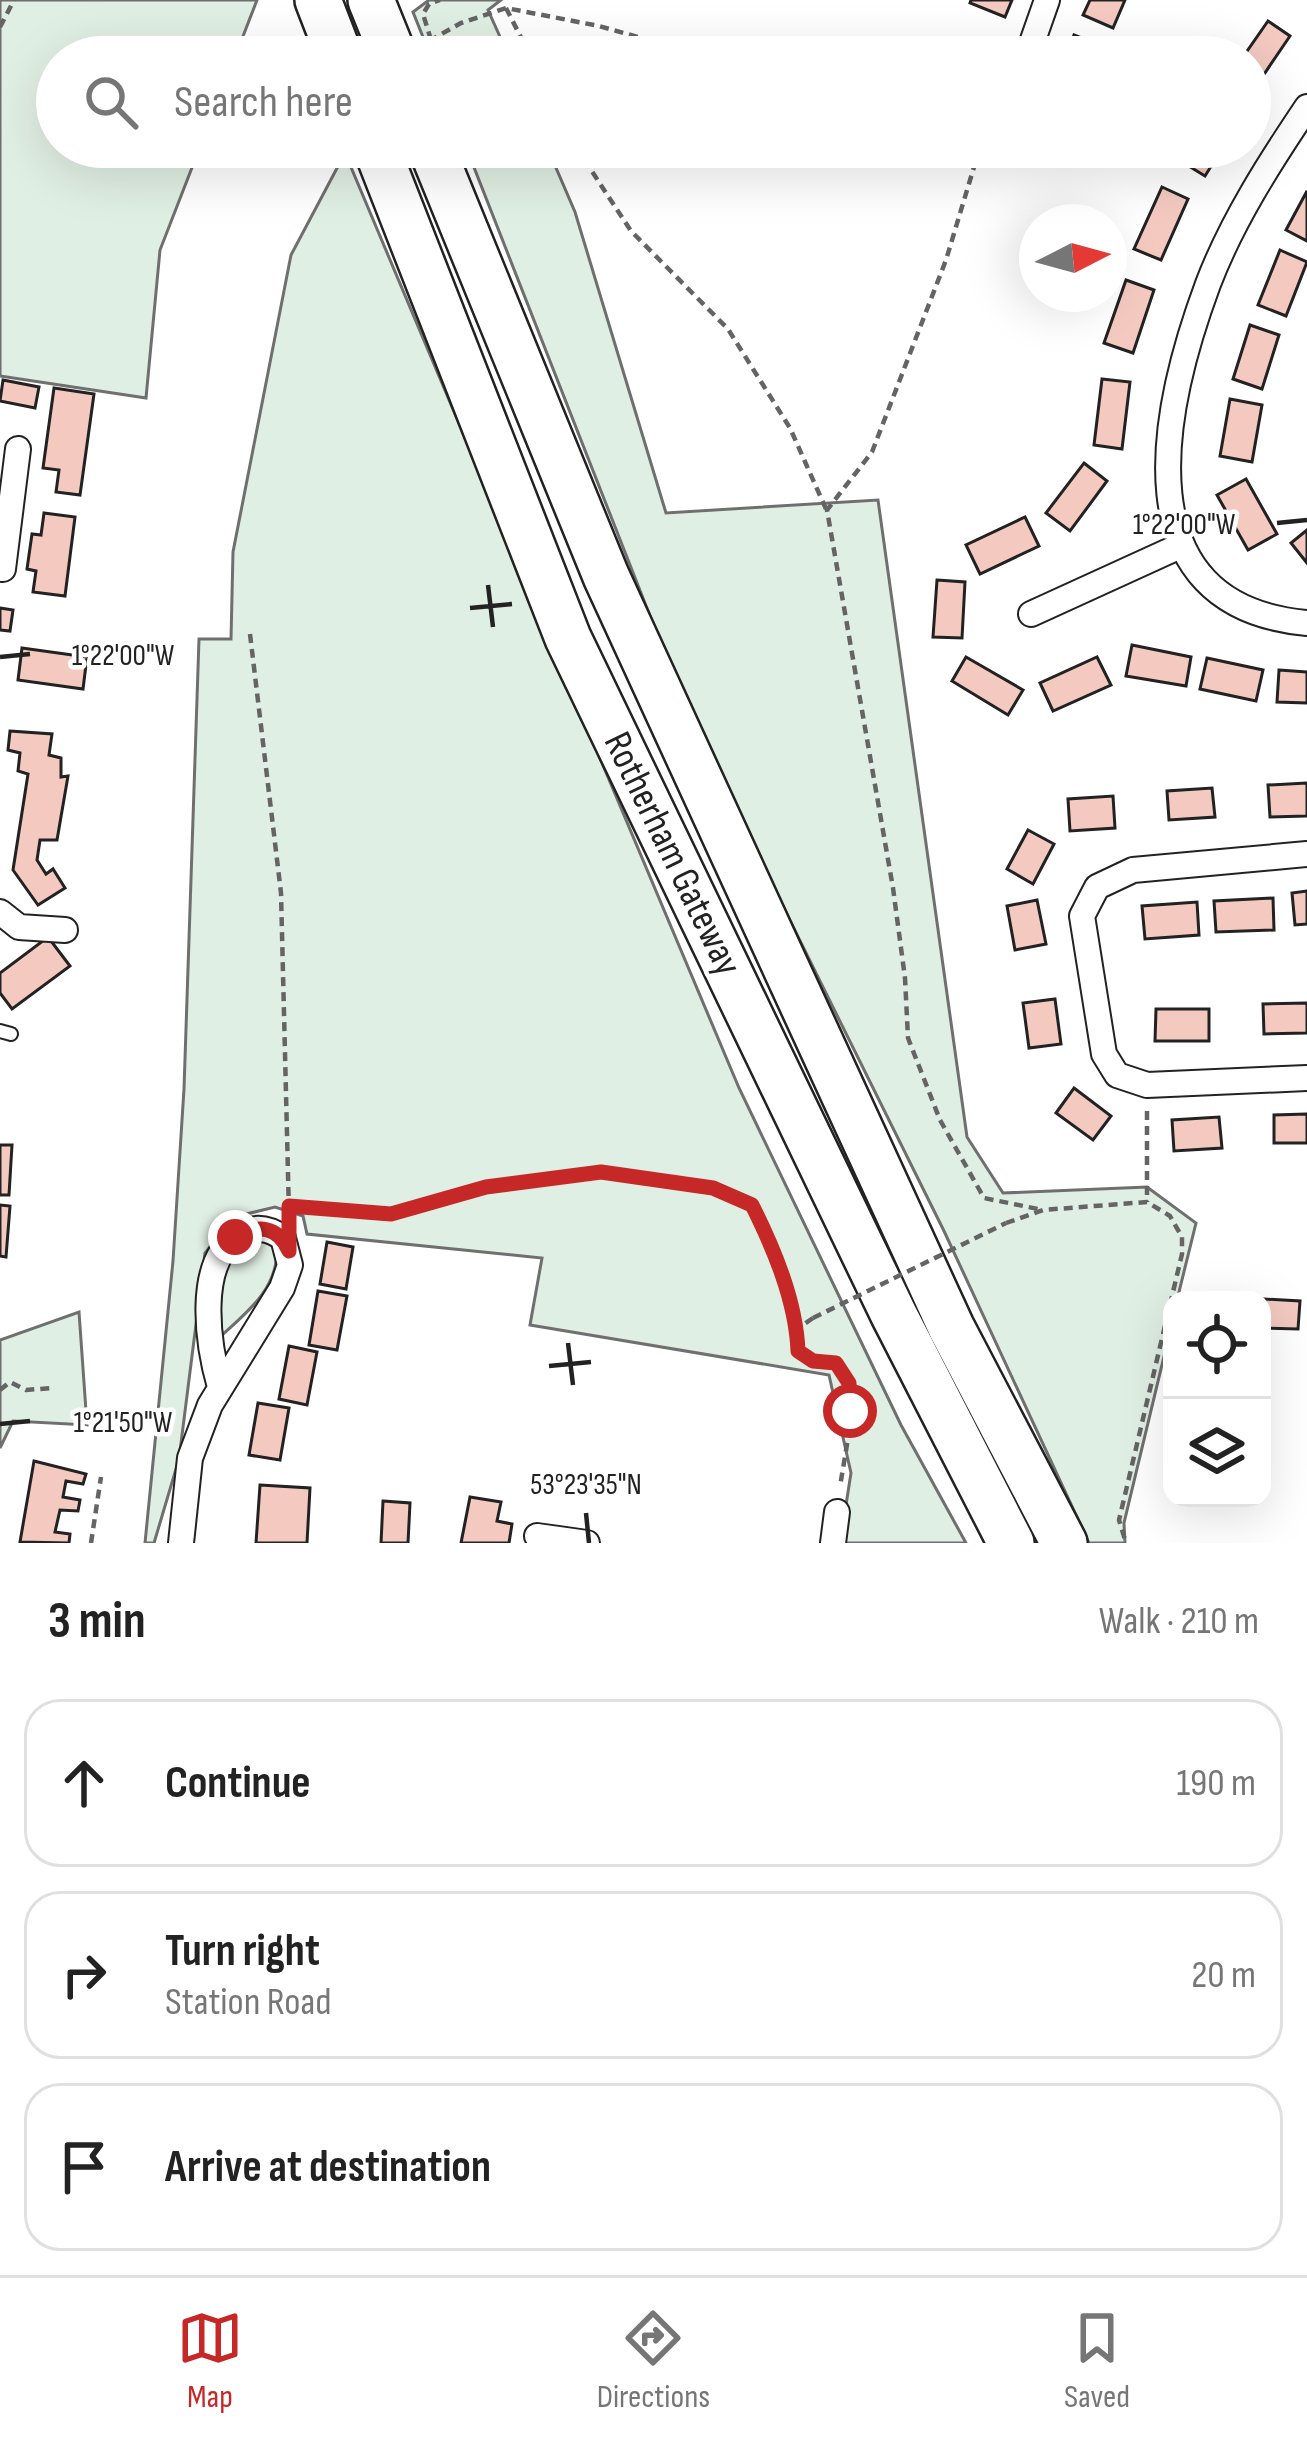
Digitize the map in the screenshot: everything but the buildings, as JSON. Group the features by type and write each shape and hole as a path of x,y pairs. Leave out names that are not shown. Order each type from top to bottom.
{"highway":[{"path":"318,0 332,36"},
{"path":"371,0 405,36"},
{"name":"Rotherham Gateway","path":"384,168 568,638 892,1313 1011,1543"},
{"name":"Rotherham Gateway","path":"439,168 616,598 951,1327 1064,1543"}],"street":[{"path":"1035,36 1047,0"},
{"path":"1271,166 1307,107"},
{"path":"1270,168 1208,283 1172,422 1169,496 1180,546 1218,592 1257,613 1307,622"},
{"path":"3,569 6,493 18,449"},
{"path":"1031,614 1180,546"},
{"path":"1307,854 1133,869 1097,887 1082,916 1104,1054 1117,1075 1147,1085 1307,1078"},
{"path":"0,913 20,928 65,930"},
{"path":"181,1543 190,1458 220,1387 282,1288 290,1265 283,1238 259,1228 235,1237 224,1248 211,1292 210,1334 220,1387"},
{"path":"833,1543 837,1512"},
{"path":"537,1536 587,1543"}],"path":[{"path":"0,27 14,0"},
{"path":"418,36 423,14 429,4 440,0"},
{"path":"438,36 506,8 634,36"},
{"path":"506,8 520,36"},
{"path":"590,168 631,231 728,329 790,428 827,510 893,888 908,1038 940,1120 985,1198 1043,1210"},
{"path":"827,510 872,452 946,260 974,168"},
{"path":"250,634 281,892 289,1251"},
{"path":"1147,1085 1148,1202"},
{"path":"289,1206 391,1214 486,1187 601,1172 713,1188 752,1205 771,1243 797,1329 798,1351 813,1361 836,1363 849,1383 837,1512"},
{"path":"797,1329 1006,1222 1043,1210 1148,1202 1170,1216 1183,1237 1183,1254 1119,1520 1126,1543"},
{"path":"0,1390 10,1382 26,1390 52,1388"},
{"path":"91,1543 101,1477"}],"green space":[{"path":"0,0 257,0 243,36 36,36 36,168 192,168 160,250 146,398 0,376"},
{"path":"429,0 501,0 488,10 500,36 423,36 413,12"},
{"path":"337,168 351,168 739,1088 901,1425 966,1543 840,1543 851,1473 829,1375 530,1325 542,1258 307,1234 303,1216 275,1207 234,1217 205,1253 179,1459 154,1543 145,1543 173,1261 184,1089 199,639 231,639 233,552 291,255"},
{"path":"474,168 556,168 575,212 666,513 878,500 967,1137 1003,1193 1147,1187 1196,1223 1179,1291 1163,1291 1163,1360 1124,1523 1125,1543 1089,1543 944,1231 692,723"},
{"path":"252,1238 277,1250 272,1277 259,1299 220,1337 219,1294 225,1269"},
{"path":"79,1312 87,1425 13,1421 0,1448 0,1340"}],"route":[{"path":"235,1237 259,1228 272,1230 289,1251 289,1206 391,1214 486,1187 601,1172 713,1188 752,1205 771,1243 797,1329 798,1351 813,1361 836,1363 849,1383 850,1411"}]}
